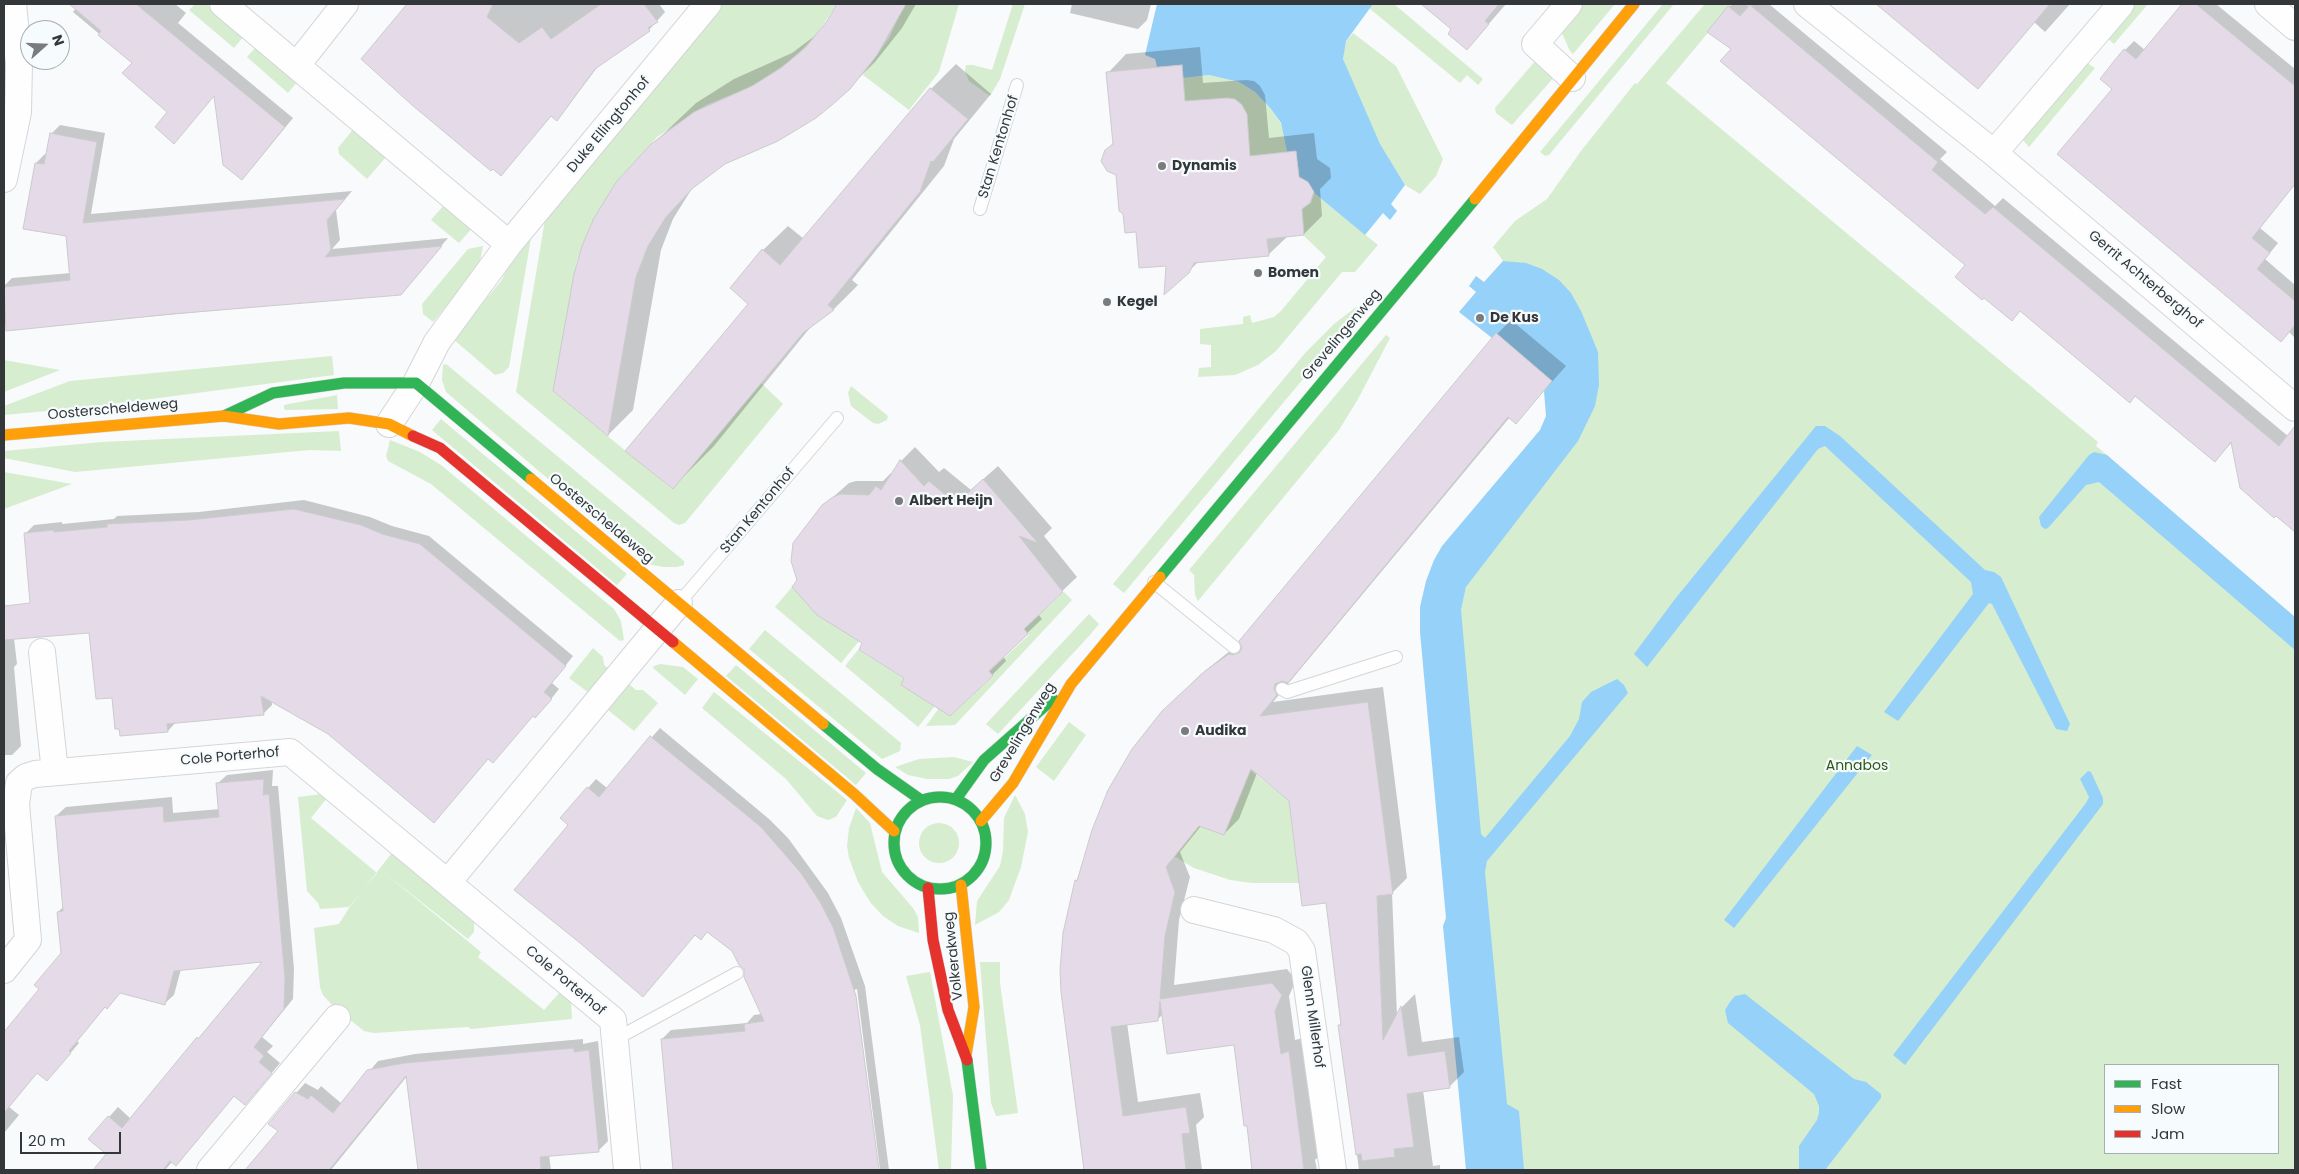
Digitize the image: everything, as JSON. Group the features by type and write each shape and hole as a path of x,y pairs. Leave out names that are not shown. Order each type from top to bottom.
{"street":[{"path":"4,180 18,112 19,64 13,4"},
{"path":"224,4 509,244"},
{"path":"297,65 345,4"},
{"name":"Duke Ellingtonhof","path":"389,424 416,383 437,342 509,244 708,4"},
{"path":"1569,4 1535,44 1572,78"},
{"name":"Grevelingenweg","path":"981,821 1013,783 1071,684 1154,582 1508,160 1572,78 1634,4"},
{"name":"Gerrit Achterberghof","path":"1807,4 1994,153 2295,408"},
{"path":"1994,153 2121,4"},
{"path":"2268,4 2295,27"},
{"name":"Oosterscheldeweg","path":"224,416 273,393 344,383 416,383 876,769 921,800"},
{"name":"Oosterscheldeweg","path":"4,435 224,416 279,424 349,418 389,424 440,448 847,788 894,831"},
{"path":"448,882 679,603"},
{"path":"42,652 55,772"},
{"name":"Grevelingenweg","path":"956,799 984,760 1071,684"},
{"name":"Cole Porterhof","path":"4,970 28,940 16,792 19,783 26,777 55,772 290,752 613,1020 627,1170"},
{"path":"938,796 956,799 971,808 981,821 986,839 984,857 976,873 961,884 945,890 928,888 907,877 902,870 894,855 894,831 904,812 921,800 938,796"},
{"name":"Volkerakweg","path":"961,884 974,1007 966,1055"},
{"name":"Volkerakweg","path":"928,888 933,940 948,1010 966,1055 981,1170"},
{"name":"Glenn Millerhof","path":"1194,910 1274,930 1296,942 1302,950 1333,1170"},
{"path":"210,1170 337,1018"}],"lane":[{"name":"Stan Kentonhof","path":"980,209 1018,85"},
{"name":"Stan Kentonhof","path":"679,603 837,418"},
{"path":"1154,582 1234,647"},
{"path":"1282,689 1287,692 1396,657"},
{"path":"614,1040 737,973"}],"green space":[{"path":"195,4 207,4 244,36 234,48 189,10"},
{"path":"722,4 837,4 816,35 793,59 751,87 706,105 657,137 617,181 594,219 577,260 554,392 672,489 761,383 783,404 685,523 679,525 674,523 516,392 545,220"},
{"path":"905,4 959,4 939,72 909,110 863,75 889,38"},
{"path":"1013,4 1025,4 1000,79 990,96 969,81 965,71 966,65 992,70"},
{"path":"1373,4 1394,4 1483,79 1478,85 1467,75 1460,83 1369,8"},
{"path":"1583,4 1615,4 1573,54 1561,31"},
{"path":"1663,4 1674,4 1549,155 1545,156 1540,152"},
{"name":"Annabos","path":"1705,4 1732,4 1666,83 2098,442 2096,446 2107,455 2116,477 2295,632 2295,1170 1524,1170 1502,1133 1454,617 1462,605 1466,587 1582,433 1511,262 1503,261 1493,247 1515,221 1547,199 1581,151 1635,83 1637,84"},
{"path":"2136,4 2148,4 2114,44 2107,38"},
{"path":"1353,33 1396,66 1443,159 1436,176 1420,194 1405,185 1380,145 1348,73 1343,59 1344,50 1346,41"},
{"path":"257,46 298,81 288,93 247,57"},
{"path":"1536,60 1555,76 1512,125 1496,113 1495,108"},
{"path":"2087,63 2095,68 2029,147 2023,140"},
{"path":"1209,75 1239,82 1255,92 1271,109 1281,124 1287,152 1250,156 1247,115 1240,103 1230,98 1185,102 1183,78"},
{"path":"354,128 386,157 367,179 339,154 338,148"},
{"path":"1314,193 1378,245 1355,272 1342,272 1276,351 1258,365 1235,375 1198,377 1199,368 1211,367 1211,345 1200,344 1200,329 1243,324 1243,317 1250,315 1252,323 1274,317 1326,257 1303,235 1301,207 1311,203"},
{"path":"445,204 474,226 459,243 431,220"},
{"path":"531,238 509,367 503,373 495,375 453,339 501,281 512,259"},
{"path":"483,246 479,267 433,322 423,314 422,304 468,249"},
{"path":"1356,307 1360,311 1124,593 1113,584 1306,352 1334,324"},
{"path":"1386,335 1390,338 1358,399 1339,430 1198,601 1195,595 1194,575 1189,570"},
{"path":"332,356 334,375 90,407 4,415 4,406 70,381"},
{"path":"4,360 60,370 4,392"},
{"path":"446,364 684,561 684,565 663,567 648,564 446,392 442,380 443,365"},
{"path":"851,386 888,416 887,420 878,424 873,423 851,406 848,393"},
{"path":"337,395 338,409 285,410 284,408 284,405"},
{"path":"441,419 627,574 617,585 432,430"},
{"path":"339,431 341,451 310,450 75,472 4,458 4,451 102,442"},
{"path":"390,440 420,452 441,465 614,609 621,621 624,640 620,641 431,484 388,461 386,456"},
{"path":"4,472 72,484 4,509"},
{"path":"792,587 859,641 841,663 775,607"},
{"path":"1064,592 1072,600 955,725 926,726 939,708 950,716 993,677 989,672 1029,635 1024,629"},
{"path":"1089,614 1099,624 998,734 986,724"},
{"path":"765,630 901,743 900,751 882,759 749,649"},
{"path":"593,648 603,657 604,665 609,669 589,693 569,678"},
{"path":"858,650 905,679 901,685 935,706 918,727 845,666"},
{"path":"660,664 683,667 698,679 685,695 653,668"},
{"path":"736,665 866,773 856,785 726,676"},
{"path":"629,684 636,690 643,690 658,703 634,731 608,710"},
{"path":"714,692 847,800 836,817 828,820 817,816 786,779 702,708"},
{"path":"1069,722 1086,735 1054,781 1036,767"},
{"path":"1229,753 1289,801 1299,883 1252,883 1230,880 1194,868 1164,850 1198,824 1224,835 1233,813"},
{"path":"954,757 973,762 958,776 949,779 927,779 908,775 895,767 919,759"},
{"path":"322,794 327,798 311,818 377,873 349,907 320,909 318,903 307,891 298,797"},
{"path":"1015,795 1025,814 1028,832 1021,867 1009,900 999,912 975,925 977,901 1000,866 1003,851 1004,818"},
{"path":"856,808 870,823 882,872 913,908 918,917 919,933 898,926 883,916 870,902 858,882 849,858 847,846 849,828"},
{"path":"943,823 950,826 956,832 959,843 958,851 950,860 943,863 935,863 928,860 920,851 919,839 922,832 931,824"},
{"path":"391,854 395,855 474,921 474,932 468,939 381,870 481,952 478,957 544,1010 560,992 571,1001 572,1019 471,1029 468,1027 374,1033 364,1031 333,1006 323,995 320,987 314,928 339,924 349,908"},
{"path":"980,962 1000,962 1000,983 1018,1113 996,1116 991,1103"},
{"path":"930,972 953,1096 951,1170 939,1170 920,1025 906,976"}],"water":[{"path":"1157,4 1373,4 1346,41 1343,59 1380,144 1405,185 1391,204 1397,211 1390,220 1383,213 1365,235 1313,192 1308,182 1299,179 1296,152 1287,152 1281,123 1255,92 1239,82 1209,75 1183,78 1182,65 1157,67 1155,59 1145,55"},
{"path":"1503,261 1526,263 1542,269 1559,280 1571,293 1581,311 1598,352 1599,385 1595,406 1578,441 1466,587 1461,610 1481,834 1485,838 1570,736 1579,719 1582,702 1591,692 1617,679 1624,685 1628,693 1487,861 1485,872 1507,1104 1519,1111 1524,1170 1466,1170 1443,926 1446,918 1420,632 1420,607 1426,581 1442,546 1540,430 1546,416 1544,391 1551,381 1496,334 1492,338 1459,312 1476,292 1469,286 1476,276 1484,282"},
{"path":"1816,426 1825,426 1840,436 1985,570 1994,572 2001,577 2070,724 2067,731 2056,729 1992,604 1989,603 1898,721 1884,712 1973,594 1971,582 1825,446 1818,449 1647,667 1634,654 1675,599"},
{"path":"2094,452 2107,455 2295,617 2295,650 2099,482 2086,485 2048,528 2045,529 2041,526 2039,517 2089,455"},
{"path":"1857,746 1872,755 1734,928 1724,920"},
{"path":"2088,771 2091,772 2103,798 2103,804 1905,1065 1893,1055 2086,803 2089,797 2080,779"},
{"path":"1745,994 1854,1079 1866,1082 1881,1094 1881,1098 1825,1170 1799,1170 1799,1146 1817,1120 1819,1113 1819,1106 1814,1094 1728,1023 1725,1010 1735,996"}],"building":[{"path":"69,4 136,4 285,127 242,180 223,165 214,96 174,144 155,127 167,112 122,73 132,63 98,35 101,31"},
{"path":"407,4 493,4 487,17 519,43 542,27 551,39 601,4 644,4 658,22 648,28 650,31 595,69 557,121 551,116 501,176 493,169 491,171 412,105 361,59"},
{"path":"837,4 906,4 877,55 850,89 832,105 816,118 778,141 725,164 693,188 666,217 648,246 636,277 608,436 553,391 574,274 582,246 594,218 617,181 651,144 694,112 752,86 781,68 806,47 827,21"},
{"path":"1421,4 1499,4 1485,21 1489,24 1467,50 1448,34 1451,29"},
{"path":"1876,4 2050,4 1978,89"},
{"path":"2182,4 2196,4 2295,86 2295,184 2252,238 2270,253 2257,269 2295,301 2295,325 2281,342 2057,154 2112,89 2100,79 2124,49 2136,59"},
{"path":"1750,5 1938,162 1932,170 1985,214 1993,207 2279,446 2295,426 2295,532 2276,516 2274,518 2240,488 2231,442 2215,462 2135,396 2130,403 2020,311 2012,321 1984,298 1982,300 1955,277 1965,265 1720,61 1731,49 1707,32 1728,6 1740,16"},
{"path":"1182,65 1185,101 1235,99 1242,105 1247,114 1250,156 1296,151 1299,177 1308,182 1314,192 1310,203 1302,209 1304,235 1267,239 1269,256 1194,263 1189,273 1164,295 1166,266 1139,268 1136,232 1125,233 1123,214 1119,211 1116,175 1107,171 1101,161 1105,150 1113,144 1106,72"},
{"path":"930,88 968,119 933,162 931,161 920,192 828,305 834,310 803,333 673,489 625,451 748,304 730,288 762,249 780,265"},
{"path":"50,133 97,142 83,223 345,199 327,220 331,250 325,257 442,246 401,295 172,314 6,331 4,287 70,280 66,236 23,229 35,163 44,164"},
{"path":"1496,333 1552,381 1516,424 1508,417 1288,683 1282,681 1275,684 1274,689 1277,695 1260,716 1368,702 1393,894 1377,896 1383,1040 1401,1006 1408,1056 1445,1051 1450,1088 1407,1094 1414,1147 1394,1149 1395,1157 1362,1161 1361,1154 1356,1155 1338,1025 1341,1025 1326,903 1302,906 1289,801 1251,769 1224,835 1199,826 1166,867 1175,892 1165,936 1160,999 1272,983 1282,995 1275,1011 1281,1054 1289,1051 1304,1170 1252,1170 1247,1126 1244,1126 1234,1045 1167,1054 1160,1001 1158,1021 1111,1027 1123,1116 1186,1107 1190,1133 1182,1134 1186,1170 1084,1170 1061,992 1060,970 1063,933 1075,880 1077,881 1092,830 1108,790 1132,749 1162,711 1205,671 1229,654 1233,655 1240,652 1242,648 1239,641"},
{"path":"900,460 924,486 929,481 956,504 983,479 1038,543 1019,536 1063,592 1024,629 1028,634 989,671 993,676 950,716 901,685 904,678 859,650 862,643 817,615 792,587 797,580 791,561 793,543 822,505 840,494 869,495 876,486 881,490"},
{"path":"294,509 361,525 382,534 420,544 566,666 544,692 552,699 535,718 533,716 493,763 488,759 434,823 328,734 261,696 264,715 167,724 168,732 120,736 119,729 115,729 112,698 96,699 89,633 4,640 4,606 30,603 24,533 107,527 107,524 189,520"},
{"path":"650,736 761,827 801,873 820,902 833,927 856,996 879,1170 673,1170 661,1039 745,1031 744,1024 764,1021 744,977 744,969 739,965 732,951 707,932 701,940 695,935 643,997 514,890 568,825 560,818 587,787 599,797"},
{"path":"264,779 263,795 269,794 285,979 284,1009 254,1047 264,1056 259,1062 272,1073 245,1105 234,1096 176,1166 170,1161 163,1170 93,1170 106,1154 88,1139 108,1116 122,1128 262,962 174,971 165,1005 120,993 107,1009 105,1007 69,1051 71,1053 47,1081 37,1073 4,1113 4,1032 39,989 34,985 61,953 57,912 63,911 55,816 163,806 164,822 219,817 216,783"},
{"path":"574,1048 574,1052 589,1050 599,1152 540,1157 541,1170 418,1170 406,1076 329,1170 245,1170 278,1131 268,1124 295,1092 308,1099 311,1095 333,1113 367,1070 405,1063"}],"traffic: fast":[{"path":"1160,577 1475,199"},
{"path":"224,416 273,393 344,383 416,383 531,479"},
{"path":"956,799 984,760 1053,699"},
{"path":"823,724 877,769 921,800"},
{"path":"940,797 958,800 973,810 983,825 986,843 983,861 973,876 958,886 940,889 922,886 907,876 897,861 894,843 897,825 907,810 922,800 940,797"},
{"path":"967,1060 981,1170"}],"traffic: slow":[{"path":"1475,199 1634,4"},
{"path":"4,435 224,416 279,424 349,418 389,424 413,436"},
{"path":"531,479 823,724"},
{"path":"981,821 1013,783 1071,684 1160,577"},
{"path":"673,642 854,794 894,831"},
{"path":"961,885 974,1007 966,1055"}],"traffic: jam":[{"path":"413,436 440,448 673,642"},
{"path":"928,888 933,940 948,1010 967,1060"}],"place":[{"name":"Dynamis","path":"1162,166"},
{"name":"Bomen","path":"1258,273"},
{"name":"Kegel","path":"1107,302"},
{"name":"De Kus","path":"1480,318"},
{"name":"Albert Heijn","path":"899,501"},
{"name":"Audika","path":"1185,731"}]}
